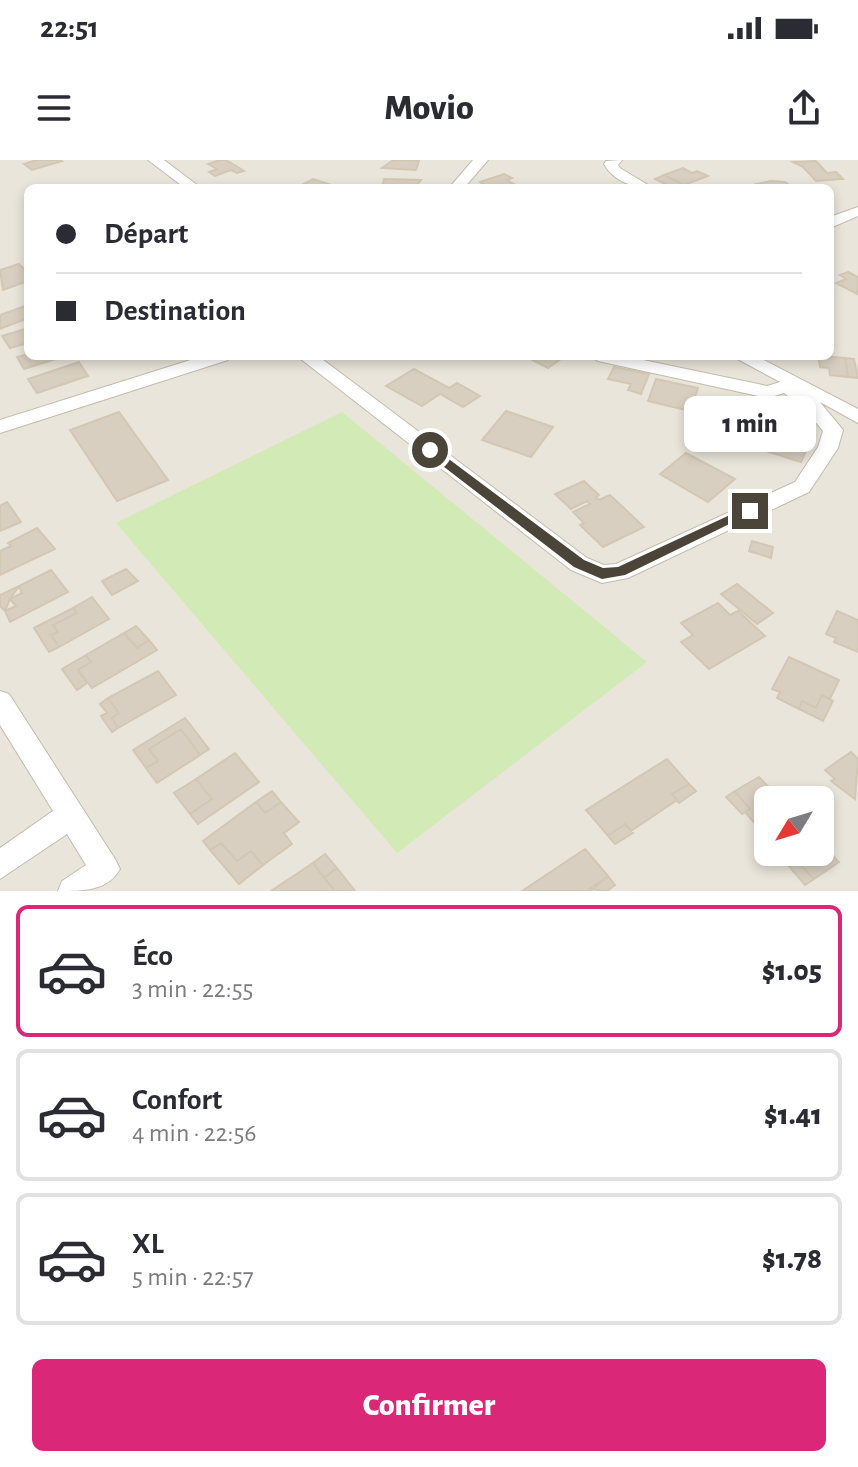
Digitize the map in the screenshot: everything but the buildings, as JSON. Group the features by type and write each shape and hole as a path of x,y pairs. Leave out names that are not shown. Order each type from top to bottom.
{"street":[{"path":"155,160 188,184"},
{"path":"460,184 481,160"},
{"path":"615,160 611,164 615,171 639,184"},
{"path":"834,221 858,211"},
{"path":"0,427 85,397 209,360"},
{"path":"311,360 579,564 602,574 620,572 802,487 828,448 833,430 791,386 748,360"},
{"path":"617,360 768,392 791,386 858,407"},
{"path":"820,394 858,417"},
{"path":"0,702 105,869 73,891"},
{"path":"0,865 72,814"}],"shaded area":[{"path":"0,160 858,160 858,891 0,891"}],"green space":[{"path":"342,412 647,662 397,853 116,523"}],"route":[{"path":"430,450 579,564 602,574 620,572 750,511"}]}
